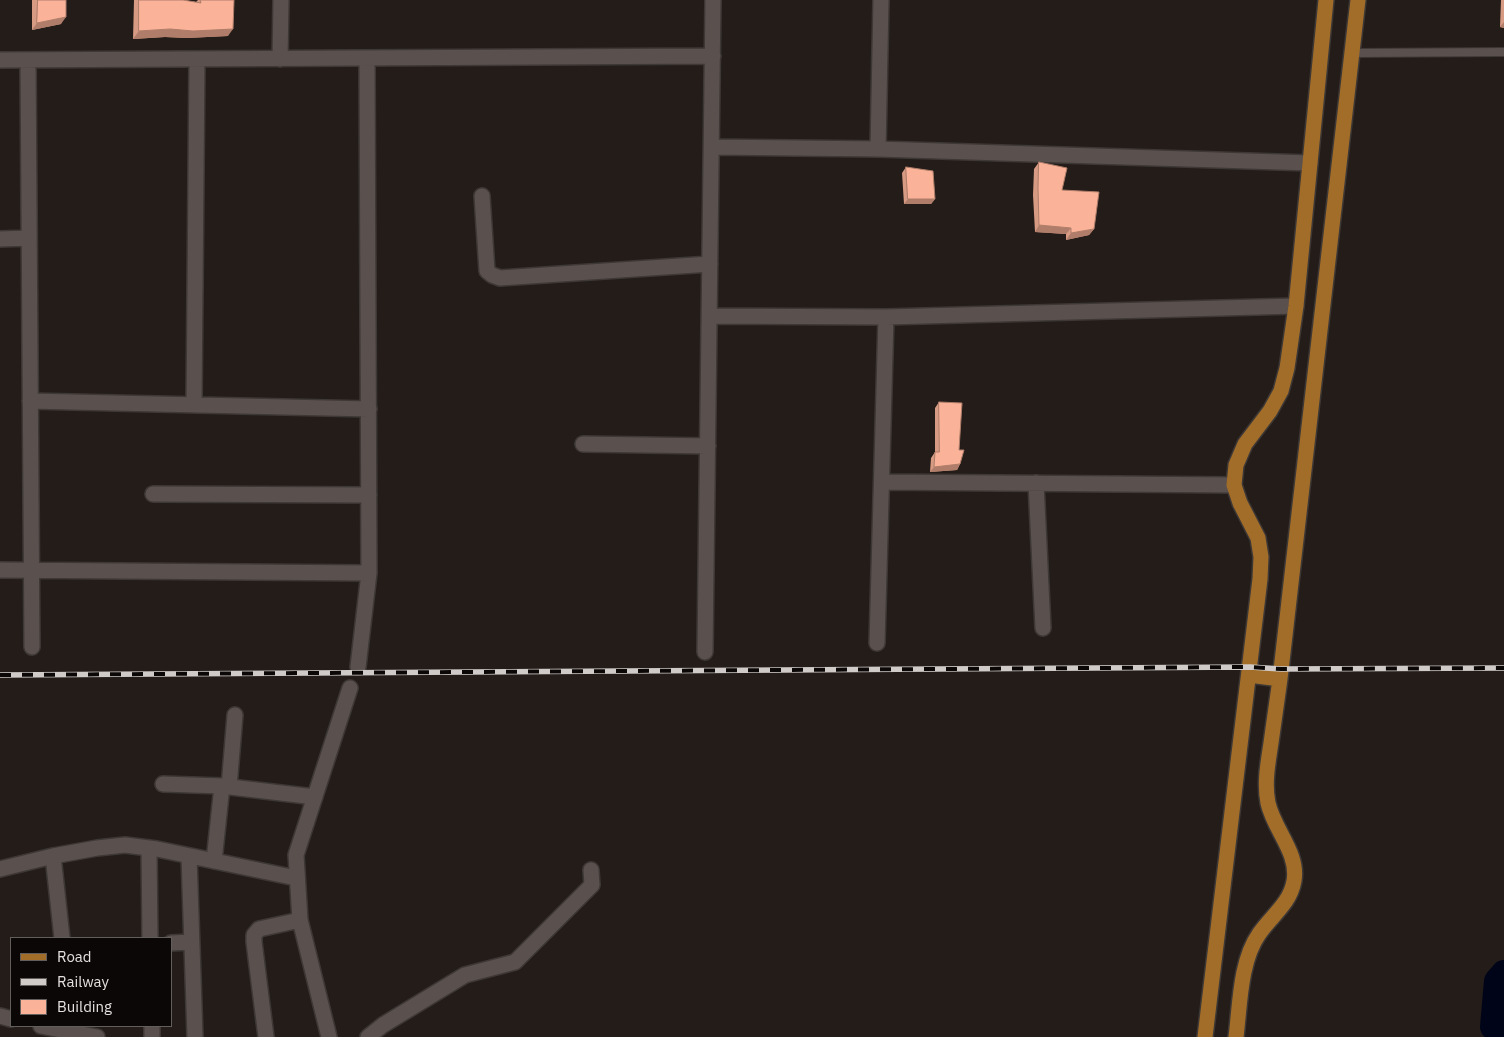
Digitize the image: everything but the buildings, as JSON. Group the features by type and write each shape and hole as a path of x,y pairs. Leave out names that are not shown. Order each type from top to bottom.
{"main road":[{"path":"1205,1037 1249,675 1261,557 1258,538 1240,503 1234,485 1236,465 1245,444 1270,411 1281,391 1287,368 1296,306 1326,0"},
{"path":"1236,1037 1243,981 1249,955 1259,934 1288,900 1294,881 1293,862 1268,804 1266,782 1280,679 1358,0"},
{"path":"1249,675 1280,679"}],"street":[{"path":"280,59 281,0"},
{"path":"705,652 713,0"},
{"path":"878,149 881,0"},
{"path":"0,60 713,56"},
{"path":"194,405 198,59"},
{"path":"358,667 369,573 367,59"},
{"path":"28,60 32,647"},
{"path":"712,147 878,149 1310,163"},
{"path":"482,196 487,271 500,278 710,264"},
{"path":"0,239 29,238"},
{"path":"709,316 886,317 1296,306"},
{"path":"877,643 886,317"},
{"path":"30,401 368,409"},
{"path":"583,444 708,446"},
{"path":"882,482 1234,485"},
{"path":"1036,483 1043,628"},
{"path":"153,494 369,495"},
{"path":"0,570 369,573"},
{"path":"329,1037 300,920 296,855 350,688"},
{"path":"214,861 235,715"},
{"path":"163,784 226,787 315,797"},
{"path":"0,868 53,856 125,845 296,878"},
{"path":"149,849 150,937"},
{"path":"53,856 62,937"},
{"path":"189,856 195,1037"},
{"path":"368,1037 465,975 515,962 592,884 591,870"},
{"path":"266,1037 254,935 260,929 300,920"},
{"path":"172,942 191,942"},
{"path":"49,1027 73,1030 97,1037"}],"lane":[{"path":"1352,52 1504,52"}],"waterway":[{"path":"1504,973 1497,981 1493,1027 1504,1032"}],"railway":[{"path":"0,675 1250,667 1281,669 1504,668"}]}
